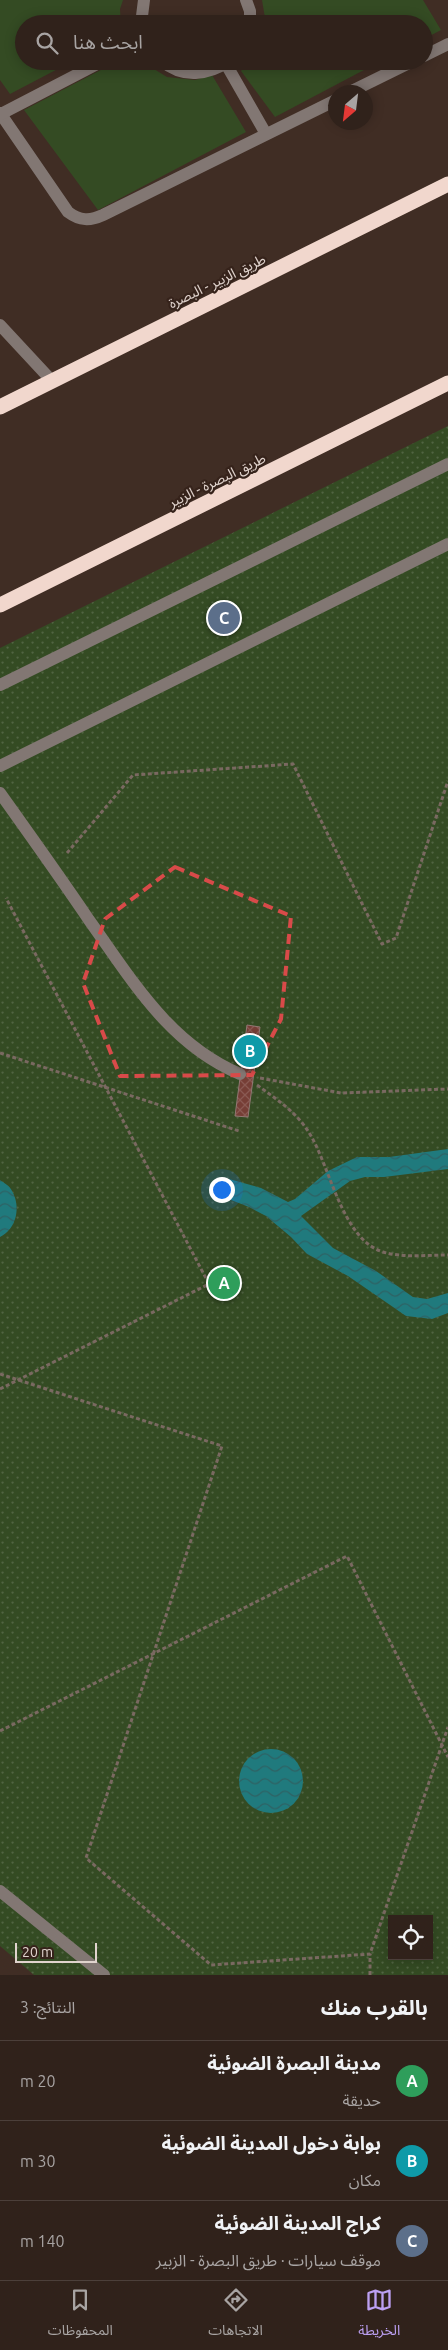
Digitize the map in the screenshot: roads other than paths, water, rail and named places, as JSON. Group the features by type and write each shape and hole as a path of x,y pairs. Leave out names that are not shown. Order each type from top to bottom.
{"highway":[{"name":"طريق الزبير - البصرة","path":"0,407 448,184"},
{"name":"طريق البصرة - الزبير","path":"0,605 448,384"}],"street":[{"path":"142,15 144,0"},
{"path":"246,0 250,15"},
{"path":"433,52 448,44"},
{"path":"85,70 1,113 68,212 74,216 89,220 328,104"},
{"path":"178,70 184,73 201,74 215,70"},
{"path":"232,70 266,134"},
{"path":"364,85 395,70"},
{"path":"0,325 52,381"},
{"path":"0,684 448,464"},
{"path":"0,766 448,544"},
{"path":"0,792 164,1022 201,1053 240,1074"},
{"path":"0,1891 104,1975"}],"water":[{"path":"448,1149 448,1169 384,1177 365,1177 350,1181 301,1216 333,1248 376,1271 413,1297 427,1299 448,1293 448,1313 432,1319 406,1316 348,1276 307,1254 291,1237 266,1216 226,1198 229,1179 261,1188 288,1202 295,1199 328,1171 357,1157 389,1157"},
{"path":"0,1180 11,1189 15,1197 17,1210 14,1223 0,1237"},
{"path":"271,1749 283,1751 294,1758 301,1769 303,1781 301,1793 294,1804 283,1811 271,1813 259,1811 248,1804 241,1793 239,1781 241,1769 248,1758 259,1751"}],"place":[{"name":"كراج المدينة الضوئية","path":"224,618"},
{"name":"بوابة دخول المدينة الضوئية","path":"250,1051"},
{"name":"مدينة البصرة الضوئية","path":"224,1283"}]}
